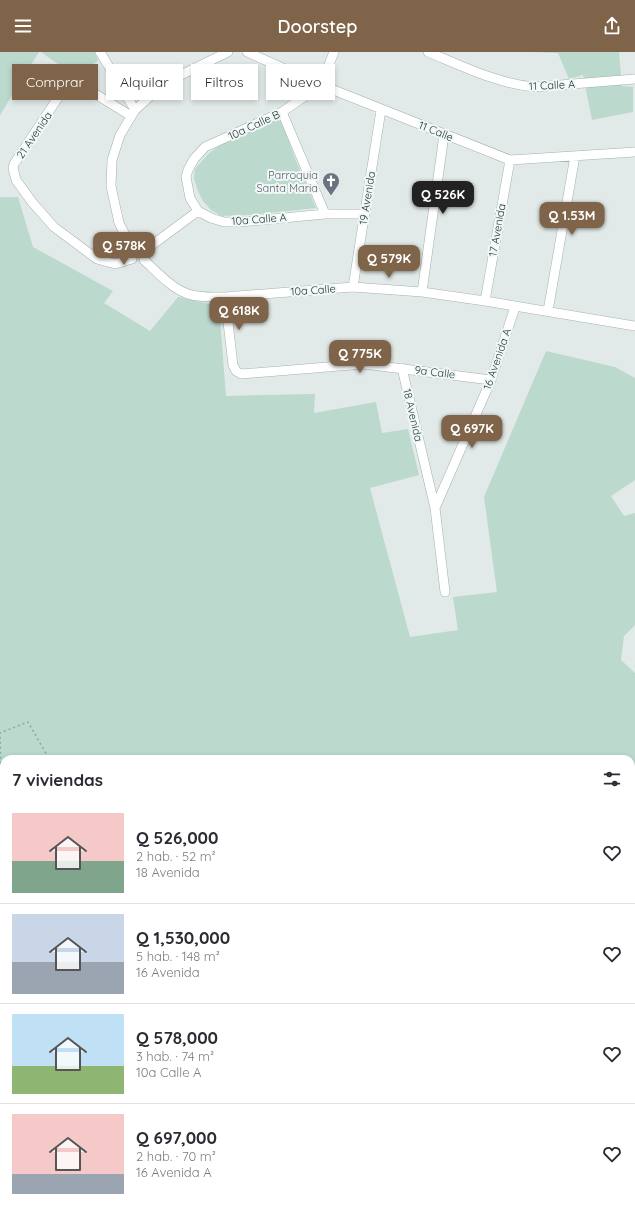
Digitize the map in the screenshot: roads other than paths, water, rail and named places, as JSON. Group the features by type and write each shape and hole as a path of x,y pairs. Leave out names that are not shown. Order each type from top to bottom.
{"street":[{"path":"100,52 133,113"},
{"path":"133,255 137,248 141,248 144,251 146,258 140,262 136,262 133,255 119,222 111,186 112,160 120,135 133,113 157,90 181,75 228,52"},
{"name":"11 Calle","path":"247,52 274,64"},
{"path":"329,64 334,52"},
{"name":"11 Calle A","path":"428,52 488,76 520,86 535,87 635,79"},
{"name":"21 Avenida","path":"133,113 81,85 71,85 65,87 14,164 13,168 16,180 32,202 54,227 97,259 115,264 133,255"},
{"name":"11 Calle","path":"335,91 510,160 635,152"},
{"name":"10a Calle B","path":"198,211 190,198 186,177 194,159 204,147 282,112 299,100"},
{"name":"19 Avenida","path":"353,287 381,110"},
{"path":"282,112 325,214"},
{"path":"422,292 444,135"},
{"path":"548,311 575,156"},
{"name":"17 Avenida","path":"485,301 510,160"},
{"path":"144,251 198,211"},
{"name":"10a Calle A","path":"198,211 211,218 224,222 240,222 325,214 365,214"},
{"name":"10a Calle","path":"144,260 173,285 188,294 205,297 225,297 353,287 422,292 635,326"},
{"name":"9a Calle","path":"225,297 233,365 236,371 241,374 364,364 491,380"},
{"name":"16 Avenida A","path":"444,592 435,508 491,380 515,307"},
{"name":"18 Avenida","path":"402,368 435,508"}],"place":[{"name":"Parroquia Santa Maria","path":"331,196"}]}
